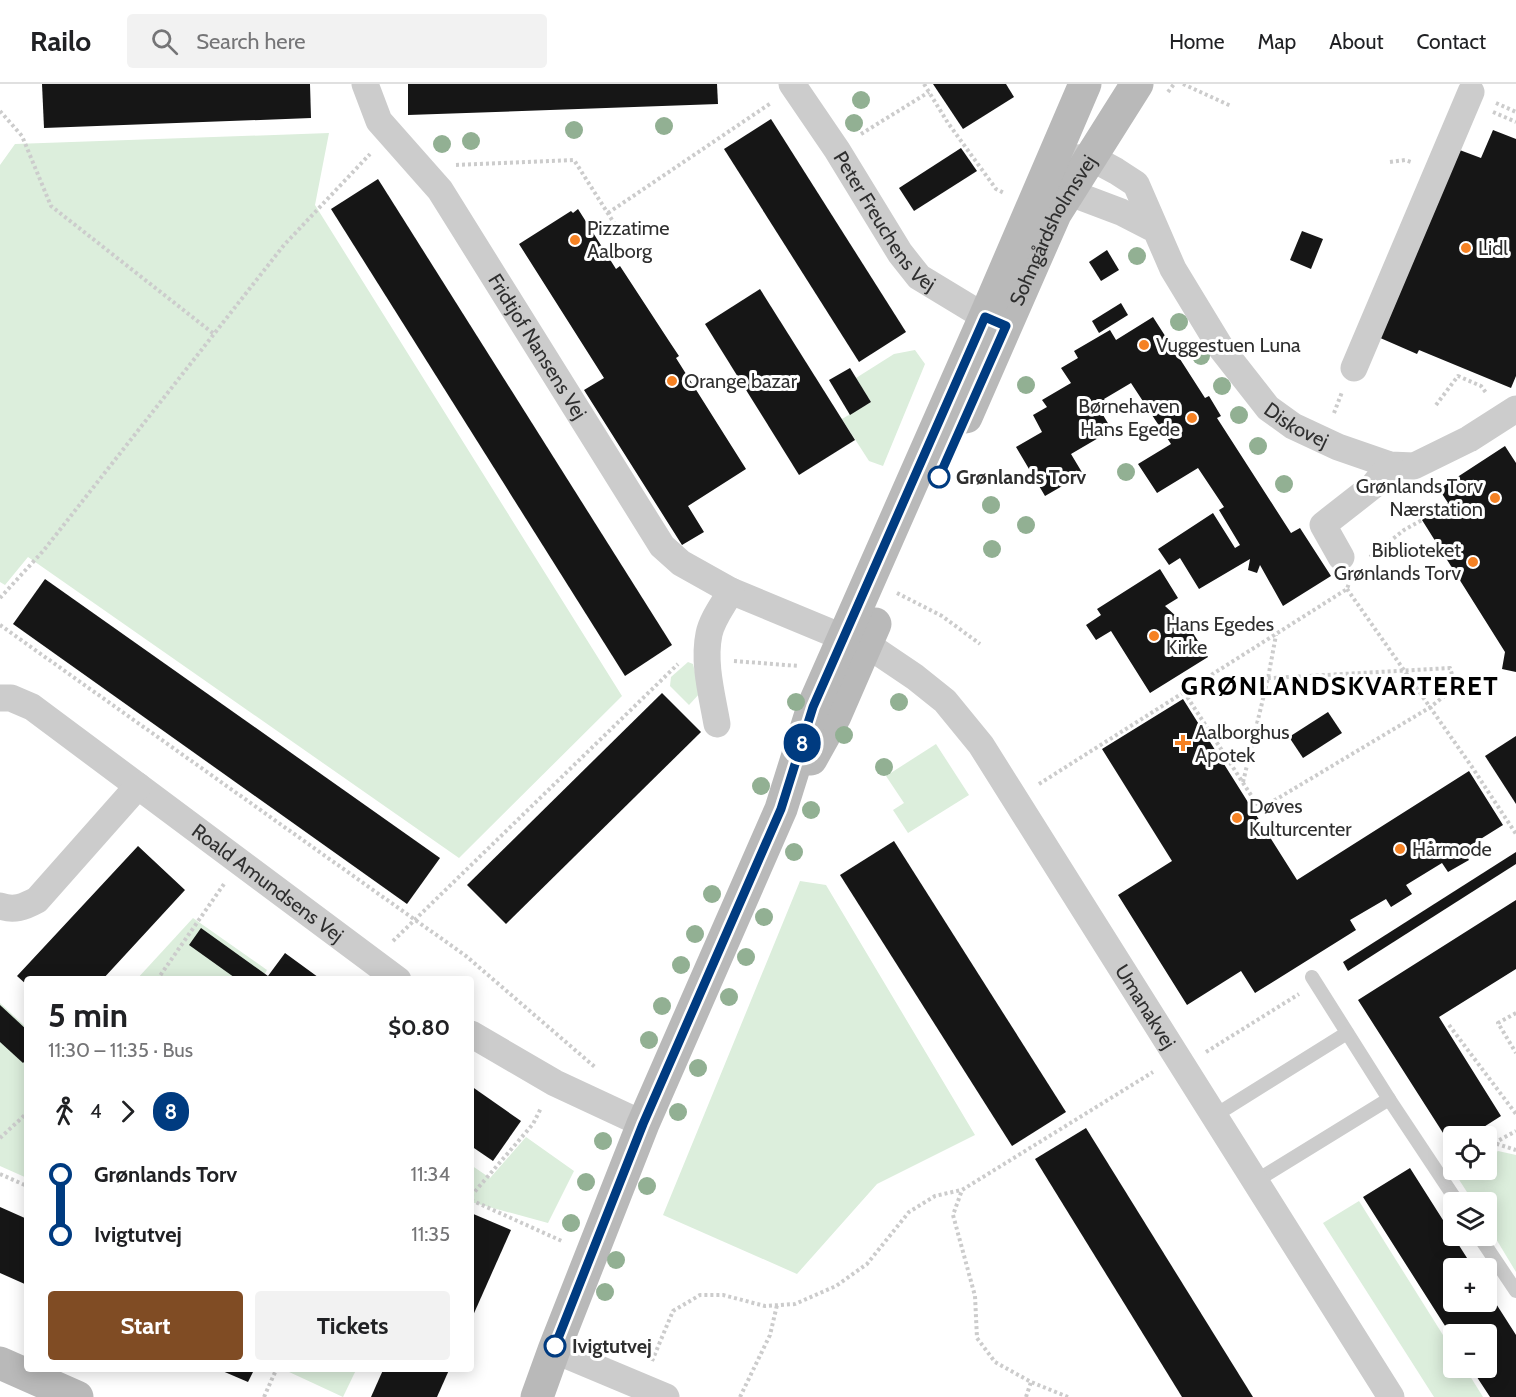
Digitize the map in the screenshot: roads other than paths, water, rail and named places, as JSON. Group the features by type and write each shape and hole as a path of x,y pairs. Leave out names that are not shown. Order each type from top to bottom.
{"street":[{"name":"Fridtjof Nansens Vej","path":"365,84 379,121 440,190 662,546 681,563 731,591 855,643"},
{"name":"Sohngårdsholmsvej","path":"537,1397 643,1124 781,809 813,707 890,590 996,321 1033,205 1085,84"},
{"path":"1124,84 1090,157 1052,160 1068,192 1121,212 1156,230"},
{"name":"Sohngårdsholmsvej","path":"855,643 996,321 1068,192 1137,84"},
{"name":"Peter Freuchens Vej","path":"793,86 837,150 890,237 919,277 996,321"},
{"path":"1354,368 1471,92"},
{"name":"Diskovej","path":"1090,157 1136,184 1173,269 1221,348 1268,408 1293,426 1322,441 1390,465 1414,466 1469,439 1509,413"},
{"path":"1345,565 1323,525 1374,485 1390,465"},
{"path":"717,724 707,653 709,631 731,591"},
{"name":"Umanakvej","path":"855,643 878,652 945,701 981,745 1391,1397"},
{"name":"Roald Amundsens Vej","path":"0,698 11,698 32,707 393,976"},
{"path":"0,906 8,909 23,908 37,900 138,786"},
{"path":"474,1036 555,1083 643,1124"},
{"path":"554,1350 654,1392"},
{"path":"0,1363 61,1394"}],"lane":[{"path":"1314,981 1451,1192"},
{"path":"1214,1116 1347,1033"},
{"path":"1254,1182 1389,1099"},
{"path":"1486,1246 1516,1291"}],"place":[{"name":"Pizzatime Aalborg","path":"575,240"},
{"name":"Lidl","path":"1466,248"},
{"name":"Vuggestuen Luna","path":"1144,345"},
{"name":"Orange bazar","path":"672,381"},
{"name":"Børnehaven Hans Egede","path":"1192,418"},
{"name":"Grønlands Torv","path":"939,477"},
{"name":"Grønlands Torv Nærstation","path":"1495,498"},
{"name":"Biblioteket Grønlands Torv","path":"1473,562"},
{"name":"Hans Egedes Kirke","path":"1154,636"},
{"name":"Aalborghus Apotek","path":"1183,743"},
{"name":"Døves Kulturcenter","path":"1237,818"},
{"name":"Hårmode","path":"1400,849"},
{"name":"Ivigtutvej","path":"555,1346"}],"district":[{"name":"GRØNLANDSKVARTERET","path":"1340,686"}]}
